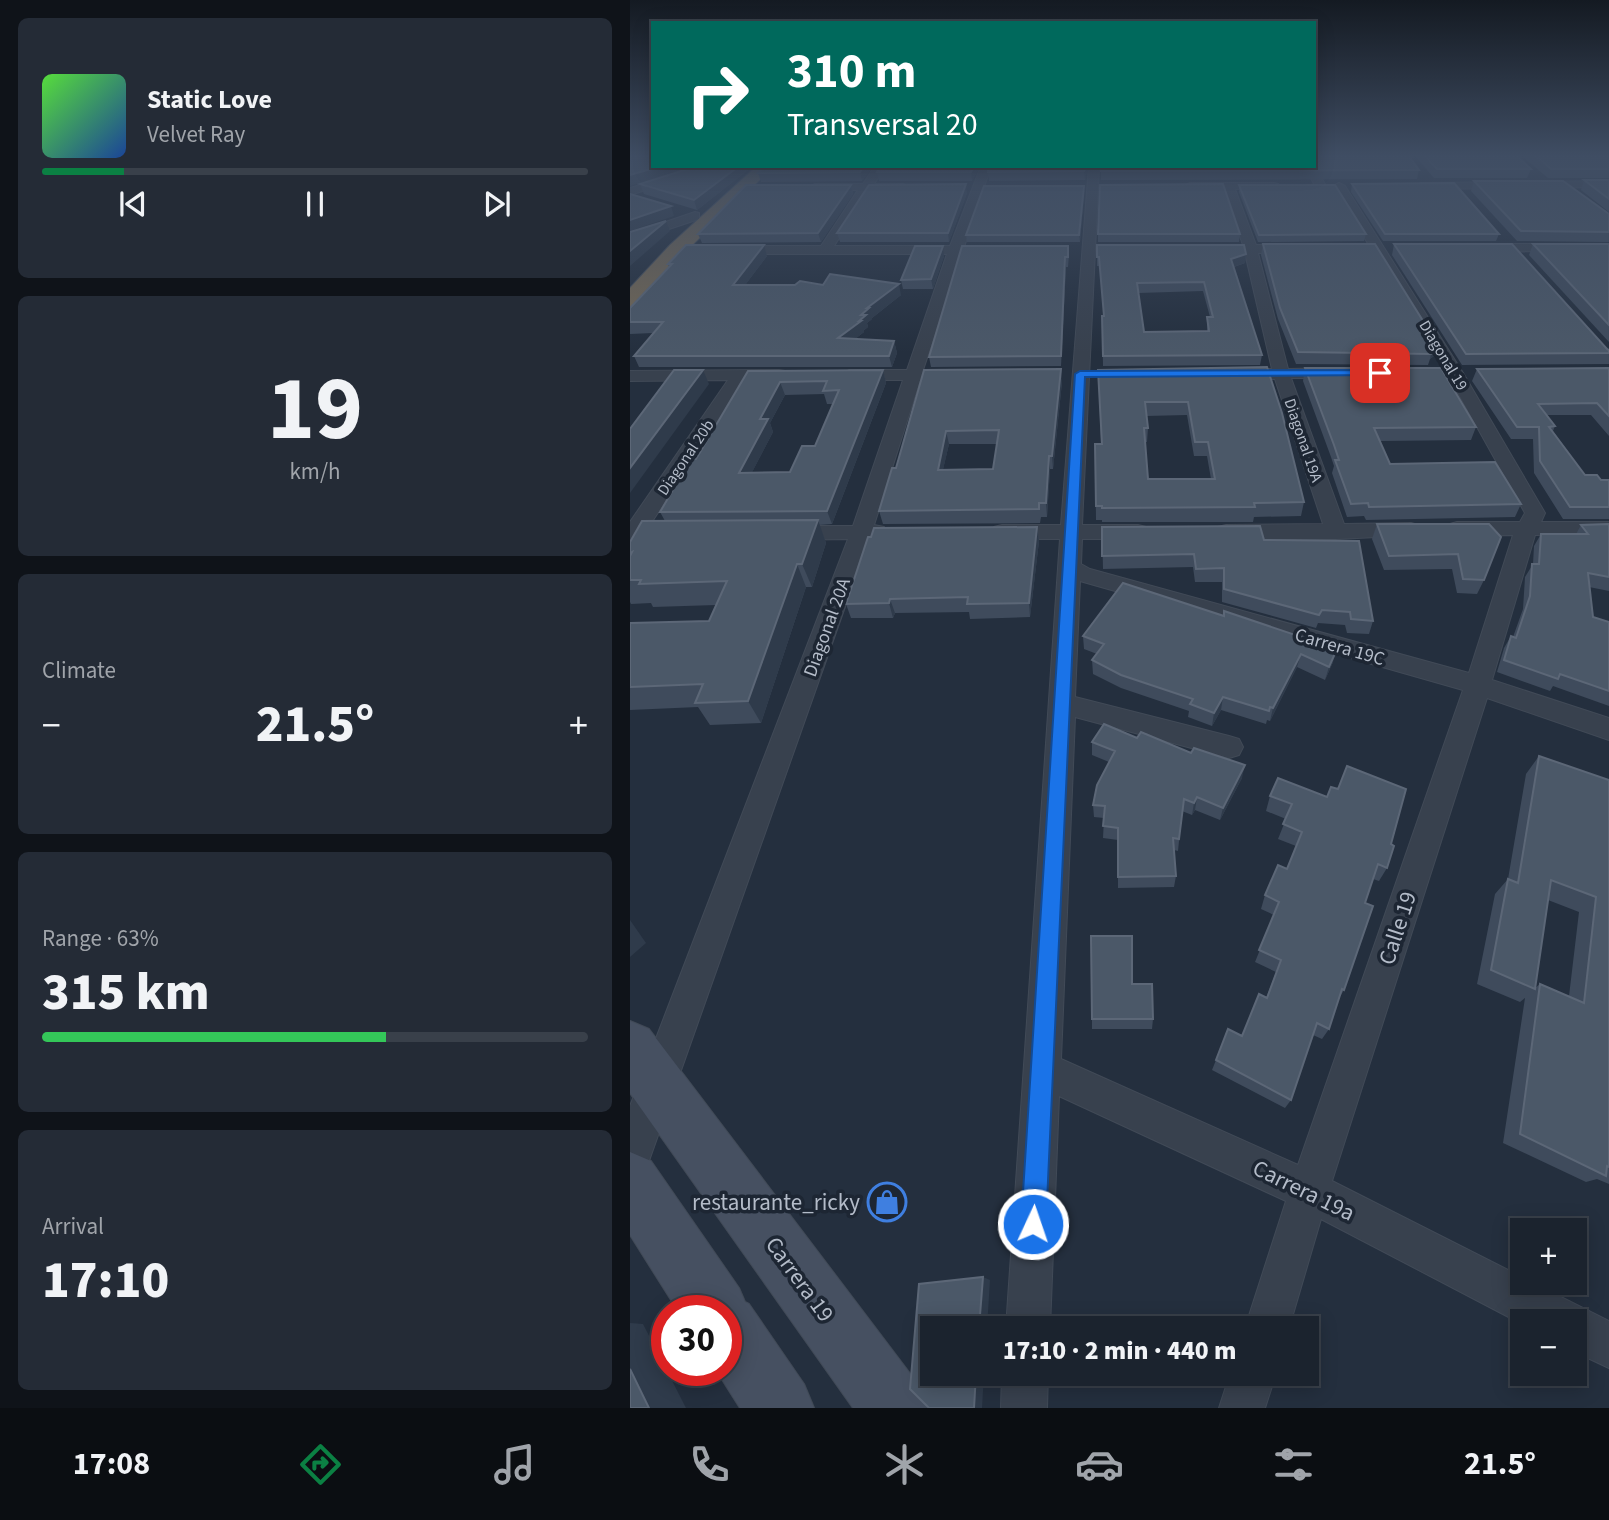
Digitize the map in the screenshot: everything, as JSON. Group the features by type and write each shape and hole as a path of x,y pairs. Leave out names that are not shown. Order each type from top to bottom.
{"highway":[{"path":"630,281 689,222"},
{"path":"630,301 711,222"}],"street":[{"path":"630,238 678,222"},
{"path":"825,250 843,222"},
{"name":"Diagonal 20A","path":"630,1158 644,1066 861,532 913,375 962,250 970,222"},
{"path":"1029,1316 1080,374 1091,222"},
{"name":"Diagonal 19A","path":"1241,222 1251,249 1280,373 1336,532"},
{"name":"Diagonal 19","path":"1365,222 1379,248 1462,373 1535,513 1528,528"},
{"path":"1471,248 1506,243 1609,247"},
{"path":"1506,243 1528,268"},
{"path":"1197,249 1315,249"},
{"path":"718,250 962,250"},
{"path":"1214,374 1361,373"},
{"path":"1428,373 1462,373"},
{"path":"630,376 793,375"},
{"path":"833,375 940,375"},
{"name":"Diagonal 20b","path":"631,536 739,376"},
{"name":"Calle 19","path":"1271,1316 1309,1191 1478,685 1521,541 1528,528"},
{"path":"1211,532 1609,528"},
{"path":"766,533 901,532"},
{"path":"980,532 1155,532"},
{"path":"631,536 659,535"},
{"name":"Carrera 19C","path":"1070,567 1082,574 1478,685 1609,729"},
{"path":"1062,704 1229,747"},
{"name":"Carrera 19","path":"644,1066 894,1408"},
{"name":"Carrera 19a","path":"1042,1069 1309,1191 1540,1309"},
{"path":"630,1182 705,1295"},
{"path":"1587,1334 1609,1345"},
{"path":"742,1351 780,1408"},
{"path":"1024,1408 1025,1386"},
{"path":"1242,1408 1249,1386"}],"building":[{"path":"664,222 665,222 630,251 630,232"},
{"path":"710,222 826,222 818,233 698,234"},
{"path":"845,222 952,222 948,233 837,233"},
{"path":"971,222 1080,222 1079,235 966,235"},
{"path":"1099,222 1236,222 1240,234 1098,234"},
{"path":"1254,222 1358,222 1366,234 1259,235"},
{"path":"1377,222 1488,222 1499,234 1385,234"},
{"path":"1512,222 1609,222 1609,232 1521,231"},
{"path":"1263,244 1375,244 1438,345 1429,350 1431,354 1298,352 1280,308"},
{"path":"1394,244 1512,244 1609,353 1466,354"},
{"path":"1533,244 1609,244 1609,325"},
{"path":"686,245 764,245 733,285 795,285 800,281 823,285 830,274 899,284 867,308 861,315 866,315 861,321 838,338 894,341 889,356 634,356 663,322 630,322 630,308 672,264 668,264"},
{"path":"1097,245 1244,245 1246,254 1231,259 1262,355 1103,356 1104,316","holes":["1204,282 1213,317 1207,317 1209,331 1144,332 1137,283"]},
{"path":"915,246 943,246 931,279 901,280"},
{"path":"962,246 1068,246 1068,257 1065,257 1061,356 929,357"},
{"path":"1267,367 1282,413 1304,502 1254,503 1255,507 1096,506 1095,444 1102,444 1098,370","holes":["1145,402 1188,402 1195,442 1208,442 1215,479 1148,479"]},
{"path":"1305,368 1441,368 1476,427 1374,428 1390,464 1495,462 1521,504 1369,507 1368,503 1351,504 1335,460 1339,460 1334,445"},
{"path":"1609,368 1609,416 1597,403 1538,404 1555,426 1549,427 1585,475 1597,475 1601,480 1609,480 1609,507 1570,507 1540,461 1539,427 1517,427 1477,369"},
{"path":"1061,369 1052,456 1049,456 1046,503 1039,503 1039,509 879,511 892,468 896,468 924,370","holes":["999,430 993,469 938,470 946,431"]},
{"path":"674,370 703,370 630,468 630,429"},
{"path":"883,370 827,511 660,512 691,459 696,459 748,371","holes":["827,381 823,391 839,390 815,446 802,446 790,472 739,473 768,419 760,419 780,382"]},
{"path":"818,520 802,564 797,564 748,701 695,703 703,684 630,687 630,623 709,621 727,581 639,584 641,580 630,580 630,542 642,521"},
{"path":"1377,524 1489,524 1501,537 1484,580 1463,579 1458,554 1389,556"},
{"path":"1609,524 1609,577 1588,573 1593,617 1609,622 1609,691 1560,674 1558,679 1504,660 1511,636 1516,638 1530,596 1532,564 1539,564 1541,534 1588,534 1581,525"},
{"path":"1260,526 1264,540 1359,541 1373,621 1351,619 1350,612 1322,610 1319,615 1224,589 1224,568 1196,569 1194,554 1102,556 1102,527"},
{"path":"1037,527 1029,603 967,604 968,597 890,599 889,603 846,604 868,537 871,537 874,528"},
{"path":"1123,583 1224,616 1224,611 1337,649 1329,667 1301,654 1269,711 1223,697 1214,713 1190,704 1193,699 1121,675 1092,660 1104,644 1083,636"},
{"path":"1104,724 1137,738 1141,732 1191,753 1194,748 1245,765 1223,808 1197,797 1194,803 1184,799 1179,839 1173,838 1176,876 1118,877 1118,828 1103,826 1105,806 1093,805 1097,785 1115,751 1092,742"},
{"path":"1539,756 1609,780 1609,1167 1607,1166 1606,1176 1520,1134 1540,984 1584,1003 1596,897 1551,880 1535,989 1491,970 1508,879 1518,883"},
{"path":"1347,766 1406,789 1387,868 1378,864 1365,903 1373,906 1344,990 1342,989 1329,1029 1317,1023 1291,1100 1216,1060 1228,1029 1242,1036 1259,994 1267,998 1281,960 1259,950 1279,902 1265,895 1278,865 1287,869 1302,832 1283,824 1292,804 1270,796 1278,778 1327,797 1331,787 1338,789"},
{"path":"1091,936 1132,936 1132,984 1152,984 1153,1019 1092,1019"},
{"path":"983,1277 980,1316 920,1316 920,1386 975,1386 974,1408 929,1408 910,1389 919,1284"},
{"path":"630,1369 649,1408 630,1408"}],"place":[{"name":"restaurante_ricky","path":"887,1202"}],"route":[{"path":"1033,1224 1080,374 1380,373"}]}
